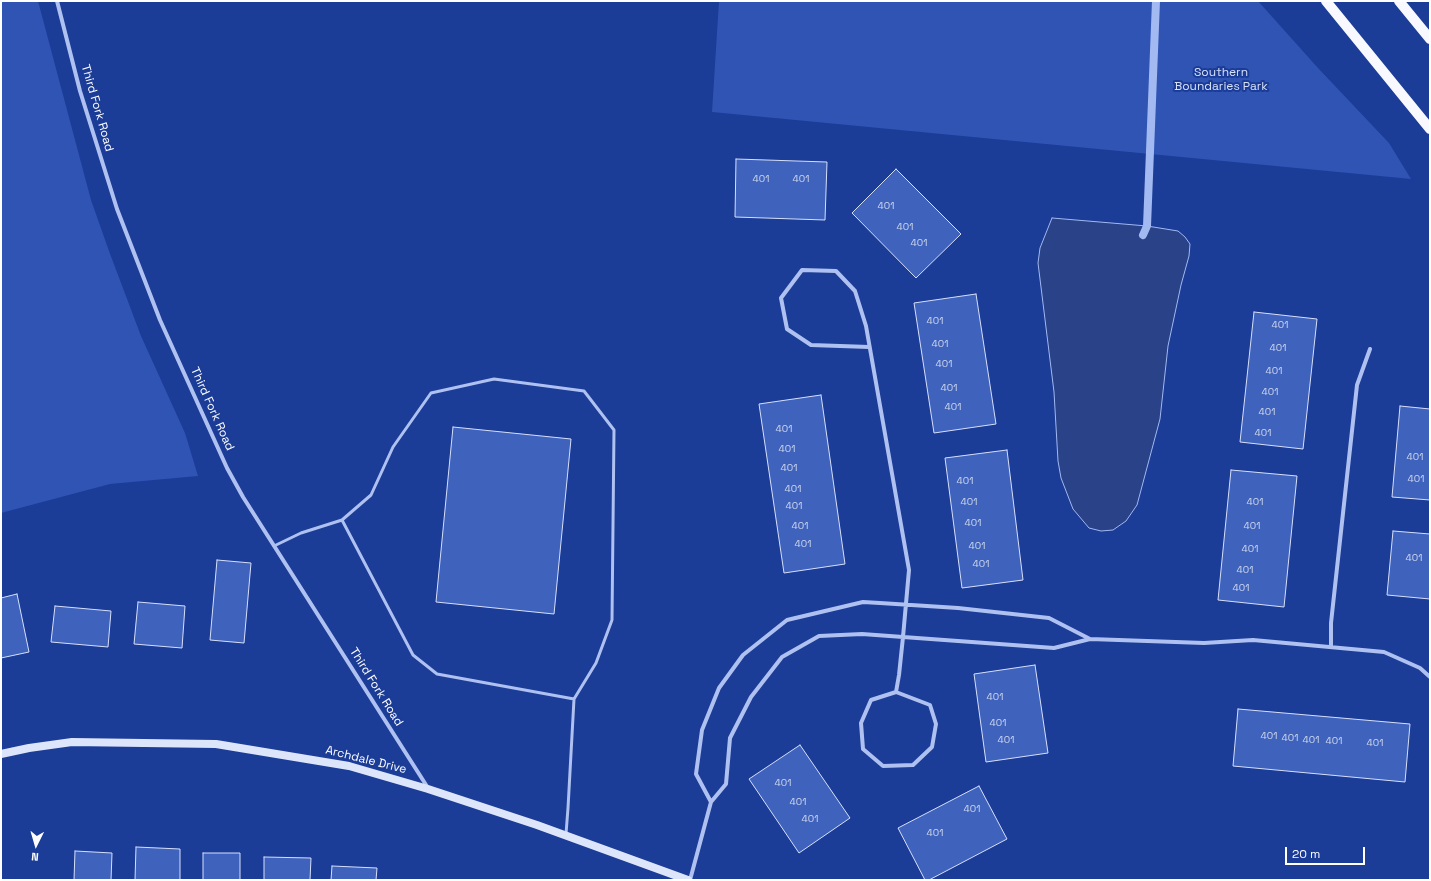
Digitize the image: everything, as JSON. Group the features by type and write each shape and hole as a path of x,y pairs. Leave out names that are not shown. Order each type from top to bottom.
{"main road":[{"path":"1326,1 1430,129"},
{"path":"1399,1 1430,40"}],"street":[{"name":"Third Fork Road","path":"57,1 80,91 117,208 157,313 227,468 242,497 428,789"},
{"path":"869,347 811,345 787,329 781,298 802,270 836,271 855,290 866,326 909,570 904,637 896,692"},
{"path":"1331,647 1331,623 1358,385 1370,349"},
{"path":"711,802 696,774 702,730 719,688 743,655 787,620 863,602 958,608 1049,618 1090,639"},
{"path":"689,880 711,802 726,784 730,738 751,697 782,657 819,636 862,634 1054,648 1090,639 1204,643 1253,640 1384,652 1420,668 1430,677"},
{"path":"896,692 930,705 936,724 932,747 913,765 883,766 864,749 861,723 871,700 896,692"},
{"name":"Archdale Drive","path":"1,754 29,748 72,742 216,744 349,766 428,789 566,835 689,880"}],"lane":[{"path":"274,546 302,533 342,520 371,495 393,447 431,393 494,379 584,391 614,430 612,620 596,663 574,699 566,835"},
{"path":"342,520 413,655 437,674 574,699"}],"green space":[{"path":"1,1 38,1 91,200 141,336 185,433 198,476 110,484 1,513"},
{"name":"Southern Boundaries Park","path":"719,1 1258,1 1318,68 1389,143 1411,179 712,112"}],"shaded area":[{"path":"1052,218 1147,226 1178,231 1190,244 1189,256 1181,285 1168,346 1160,419 1137,505 1126,521 1113,530 1101,531 1089,528 1073,509 1061,478 1058,461 1054,392 1038,263 1040,248"}],"building":[{"path":"736,159 827,162 825,220 735,217"},
{"path":"896,169 961,234 916,278 852,213"},
{"path":"976,294 996,424 934,433 914,303"},
{"path":"1254,312 1317,319 1303,449 1240,442"},
{"path":"821,395 845,564 784,573 759,404"},
{"path":"1400,406 1430,409 1430,500 1392,497"},
{"path":"453,427 571,439 554,614 436,602"},
{"path":"1007,450 1023,580 962,588 945,458"},
{"path":"1231,470 1297,476 1284,607 1218,600"},
{"path":"1393,531 1430,534 1430,599 1387,595"},
{"path":"217,560 251,563 244,643 210,640"},
{"path":"17,594 29,652 1,658 1,598"},
{"path":"138,602 185,606 182,648 134,644"},
{"path":"55,606 111,611 108,647 51,642"},
{"path":"1035,665 1048,753 986,762 974,674"},
{"path":"1238,709 1410,724 1405,782 1233,766"},
{"path":"800,745 850,818 799,853 749,779"},
{"path":"979,786 1007,839 929,880 925,880 898,828"},
{"path":"136,847 180,849 180,880 135,880"},
{"path":"75,851 112,853 111,880 74,880"},
{"path":"203,853 240,853 240,880 203,880"},
{"path":"264,857 311,858 310,880 264,880"},
{"path":"332,866 377,868 376,880 331,880"}],"waterway":[{"path":"1143,235 1147,226 1156,1"}]}
